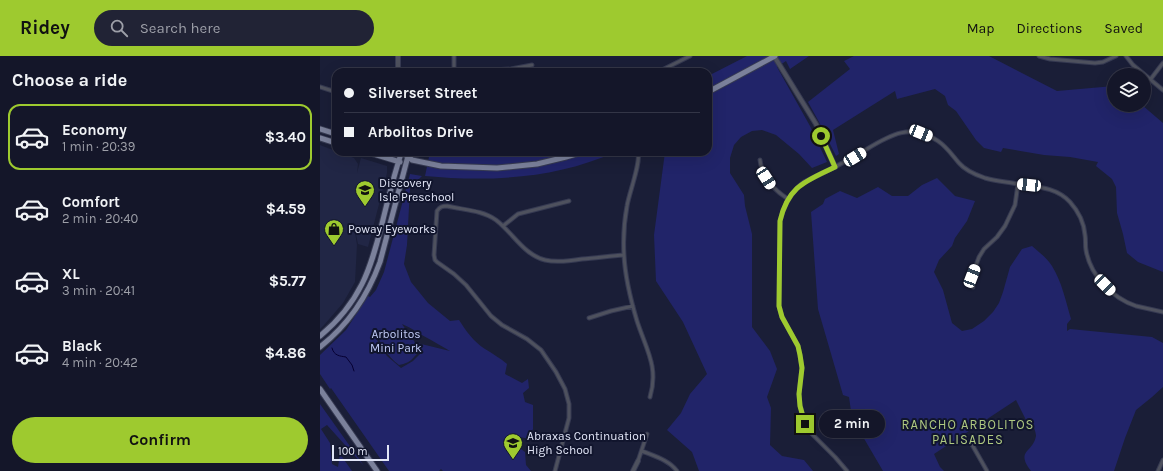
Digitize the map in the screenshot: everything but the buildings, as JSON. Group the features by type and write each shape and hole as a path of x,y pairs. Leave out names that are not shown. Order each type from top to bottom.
{"main road":[{"path":"712,90 775,56"},
{"path":"320,130 332,133"},
{"path":"320,138 332,142"},
{"path":"380,156 405,164 412,160"},
{"path":"320,336 349,306 366,275 402,156"},
{"path":"320,347 332,337 350,317 364,297 374,276 380,262 405,164 404,156"},
{"path":"407,156 412,160 441,166 497,168 537,164 569,156"},
{"path":"320,389 377,471"}],"street":[{"path":"398,56 398,68"},
{"path":"454,56 454,68"},
{"path":"666,68 690,56"},
{"path":"775,56 816,124 835,167"},
{"path":"1039,56 1050,59 1095,63 1103,62 1116,56"},
{"path":"1126,56 1135,68"},
{"path":"1151,79 1163,63"},
{"path":"518,68 532,66"},
{"path":"1151,81 1163,90"},
{"path":"320,87 332,91"},
{"path":"847,471 812,434 805,424 800,406 799,394 802,368 800,355 798,346 782,317 778,299 780,221 782,211 788,199 798,186 889,136 896,133 909,131 933,137 948,149 960,164 984,178 1040,187 1055,191 1066,198 1079,214 1086,236 1085,248 1087,255 1092,269 1098,278 1119,297 1135,305 1163,312"},
{"path":"638,156 638,163 630,190 624,228 624,255 633,306 651,359 653,383 650,398"},
{"path":"760,160 761,169 772,186 788,199"},
{"path":"973,287 972,276 979,257 1005,226 1015,205 1018,184"},
{"path":"503,226 518,214 569,201"},
{"path":"555,471 569,418 569,404 565,389 556,372 541,350 527,338 502,325 491,316 466,285 435,260 434,255 437,211 439,207 447,206 476,211 487,215 503,226 526,250 545,260 560,262 624,255"},
{"path":"589,318 633,306"},
{"path":"633,471 648,434"},
{"path":"970,441 987,471"},
{"path":"642,451 669,462 677,471"},
{"path":"1158,471 1163,460"}],"shaded area":[{"path":"320,145 332,150 332,156 349,156 354,158 358,164 357,173 361,158 387,166 387,173 368,247 358,244 353,220 357,245 355,282 343,303 320,329"}],"green space":[{"path":"747,56 809,56 790,69 786,61 777,67 810,126 827,162 812,168 799,154 776,135 762,130 752,131 741,137 734,145 730,158 730,173 744,195 745,206 752,234 752,327 770,351 777,369 767,397 771,408 770,445 782,456 804,460 813,471 699,471 692,452 667,430 681,413 690,394 707,374 683,322 656,281 654,235 664,156 712,156 712,74"},
{"path":"854,56 989,56 1057,91 1107,87 1107,112 1150,112 1163,123 1163,272 1138,262 1127,253 1117,213 1116,187 1112,179 1096,166 1098,162 1003,148 1001,152 984,148 976,140 956,111 948,105 945,96 935,89 897,99 895,91 833,130 839,154 836,156 808,102 850,69 844,61"},
{"path":"429,156 605,156 569,168 522,176 473,179 425,176"},
{"name":"Arbolitos Mini Park","path":"410,174 422,176 410,188 407,245 404,264 411,282 428,303 450,321 459,320 477,343 507,364 505,374 522,383 528,379 529,388 523,393 525,402 533,405 533,429 528,439 517,436 513,443 525,452 526,465 531,471 443,471 441,469 439,471 389,471 320,374 320,355 346,330 368,296 370,297 376,290 384,272","holes":["402,324 413,330 450,351 417,343 421,353 413,361 401,368 387,356 372,330 375,328 384,349 399,365 412,359 418,352 415,342"]},
{"path":"937,178 955,196 975,201 967,221 955,238 952,246 939,260 934,272 943,290 952,323 962,331 972,329 984,321 993,312 999,303 1010,267 1022,249 1032,246 1050,263 1058,279 1071,319 1067,324 1067,331 1070,329 1152,337 1163,343 1163,387 1136,410 1114,471 1031,471 1026,464 1025,455 1034,442 1036,433 1031,421 1026,420 1016,400 934,454 940,467 944,471 883,471 852,418 849,397 843,395 818,309 811,212 823,204 825,199 840,191 857,198 878,187 892,196 908,196 922,185"},
{"path":"320,404 364,466 327,425 321,429 330,443 332,464 338,467 340,454 352,471 320,471"}],"waterway":[{"path":"332,348 333,351 339,356 346,357 352,365 354,371"}],"place":[{"name":"Discovery Isle Preschool","path":"365,207"},
{"name":"Poway Eyeworks","path":"334,246"},
{"name":"Abraxas Continuation High School","path":"513,460"}],"district":[{"name":"RANCHO ARBOLITOS PALISADES","path":"968,432"}],"route":[{"path":"805,424 800,406 799,394 802,368 800,355 798,346 782,317 778,299 780,221 782,211 788,199 798,186 835,167 821,136"}]}
